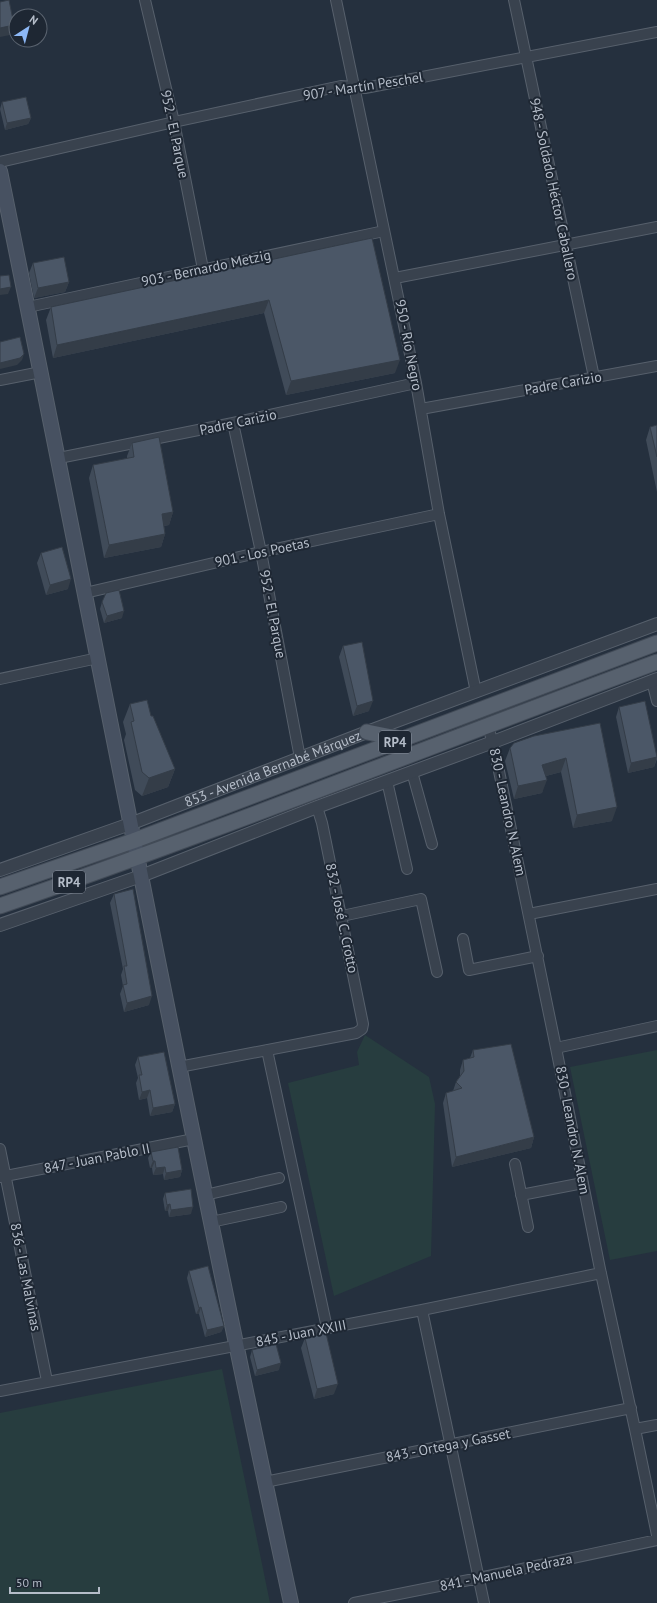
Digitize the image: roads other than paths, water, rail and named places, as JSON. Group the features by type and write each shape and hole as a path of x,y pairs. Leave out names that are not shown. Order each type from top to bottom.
{"main road":[{"path":"0,171 59,458 133,841 236,1345 291,1603"},
{"name":"853 - Avenida Bernabé Márquez","path":"0,887 133,841 657,643"},
{"name":"RP4","path":"0,906 137,858 657,662"},
{"path":"367,732 403,739"}],"street":[{"name":"952 - El Parque","path":"145,0 174,122 203,269"},
{"name":"950 - Río Negro","path":"336,0 395,278 421,409 439,514 476,692"},
{"name":"948 - Soldado Héctor Caballero","path":"514,0 594,377"},
{"name":"907 - Martín Peschel","path":"0,162 341,86 365,88 657,32"},
{"path":"395,278 657,227"},
{"name":"903 - Bernardo Metzig","path":"28,307 384,231"},
{"name":"Padre Carizio","path":"421,409 657,366"},
{"path":"0,380 41,372"},
{"name":"Padre Carizio","path":"59,458 233,423 416,383"},
{"name":"952 - El Parque","path":"233,423 261,552 300,758"},
{"name":"901 - Los Poetas","path":"85,593 261,552 439,514"},
{"name":"853 - Avenida Bernabé Márquez","path":"0,870 130,824 367,732 657,624"},
{"path":"0,679 98,658"},
{"path":"0,925 141,876 317,807 493,742 654,680 657,701"},
{"name":"830 - Leandro N. Alem","path":"487,725 493,742 538,956 601,1273 657,1535"},
{"path":"412,772 432,844"},
{"path":"387,781 407,869"},
{"name":"832 - José C. Crotto","path":"267,1050 356,1033 362,1029 363,1024 342,916 322,823 317,807"},
{"path":"529,914 657,889"},
{"path":"342,916 422,899 437,972"},
{"path":"463,939 469,970 538,956"},
{"path":"556,1048 657,1026"},
{"path":"179,1067 267,1050 327,1328"},
{"name":"847 - Juan Pablo II","path":"3,1176 194,1139"},
{"name":"836 - Las Malvinas","path":"0,1149 3,1176 47,1381"},
{"path":"515,1164 528,1227"},
{"path":"205,1195 279,1178"},
{"path":"521,1195 583,1183"},
{"path":"211,1222 281,1207"},
{"name":"845 - Juan XXIII","path":"0,1391 422,1310 601,1273"},
{"path":"422,1310 484,1603"},
{"name":"843 - Ortega y Gasset","path":"265,1482 631,1408"},
{"path":"635,1429 657,1425"},
{"name":"841 - Manuela Pedraza","path":"354,1603 657,1540"}]}
